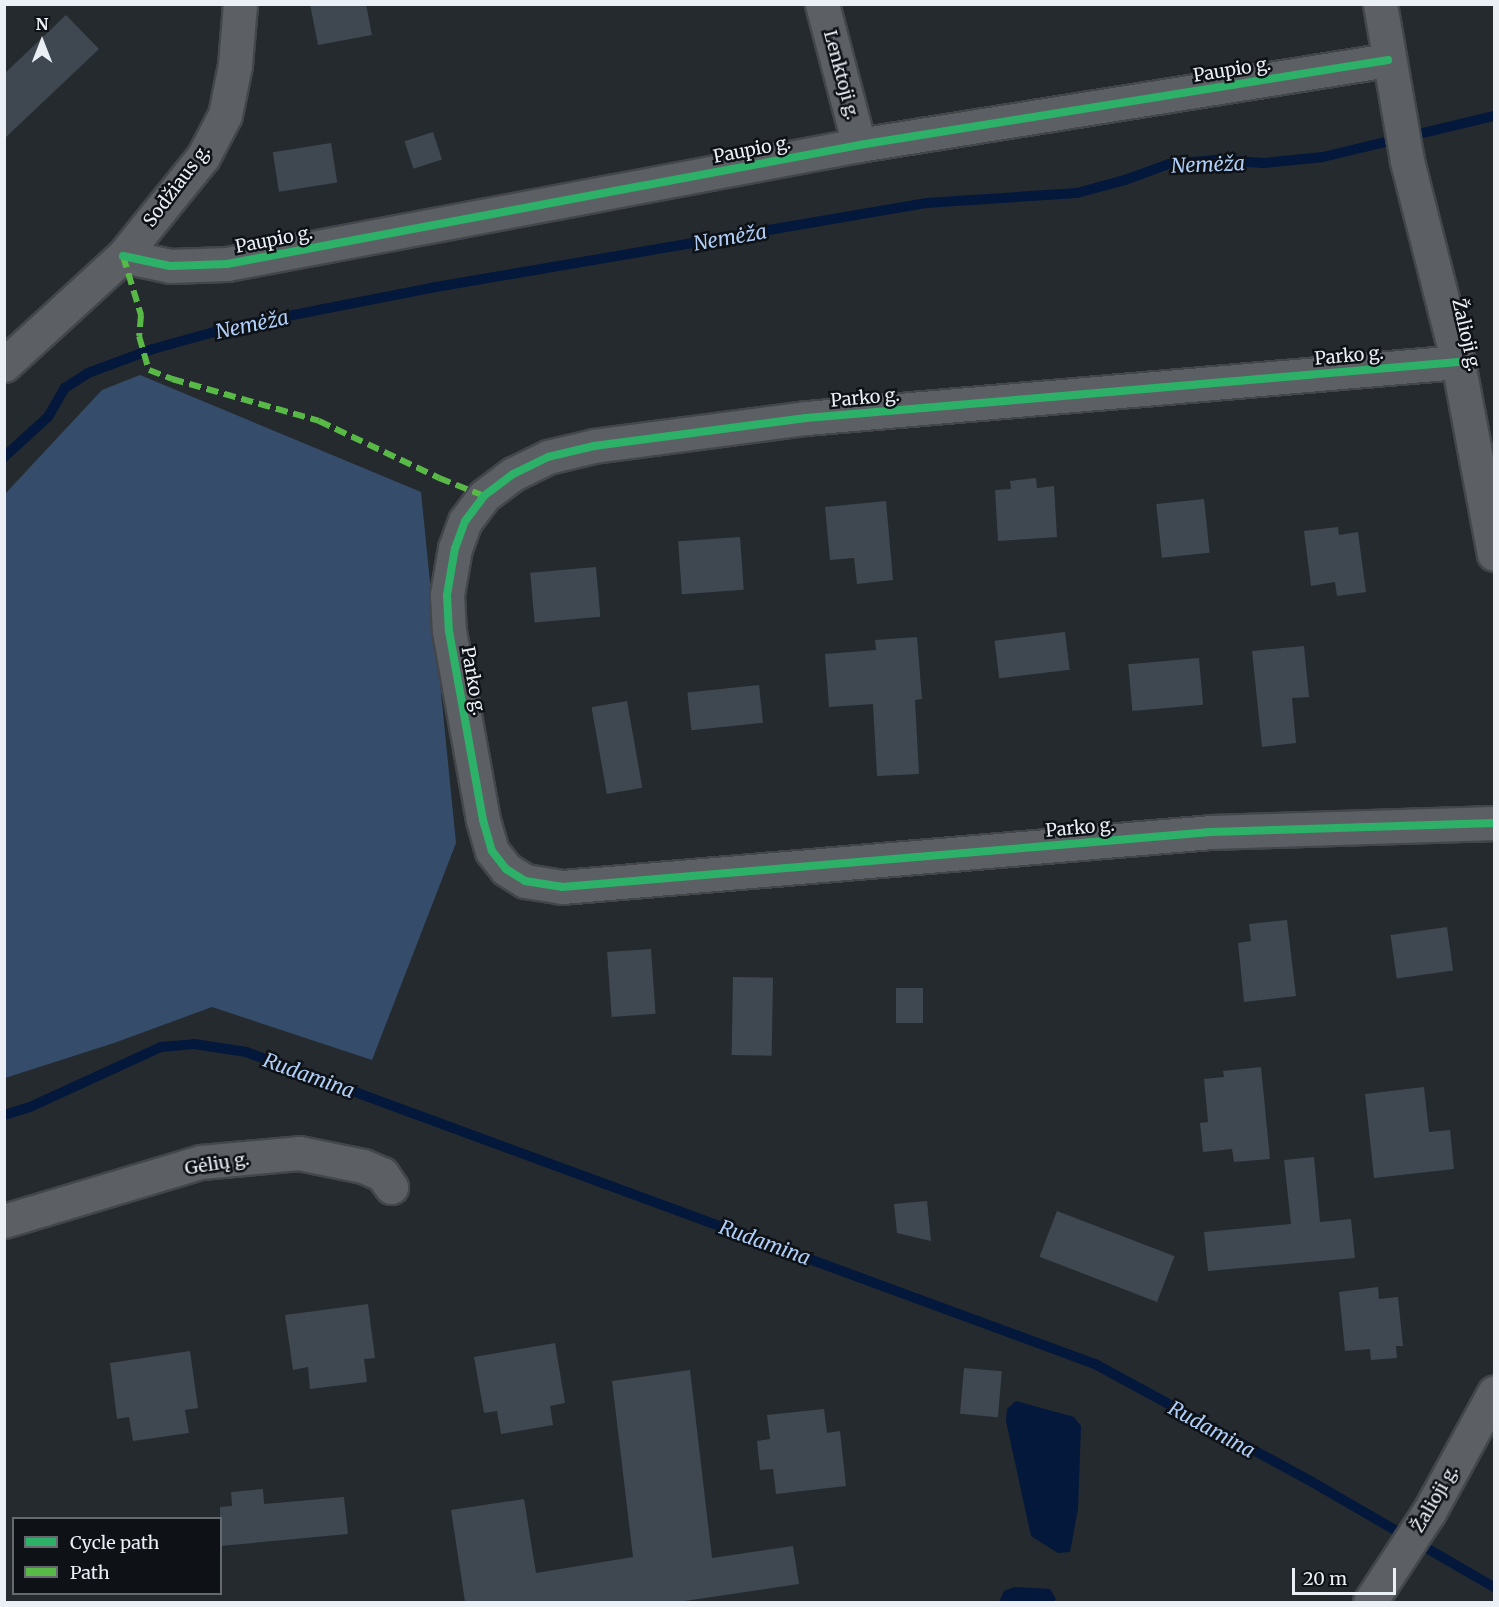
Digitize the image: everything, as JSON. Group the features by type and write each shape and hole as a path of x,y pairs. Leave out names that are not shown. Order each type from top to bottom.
{"street":[{"name":"Sodžiaus g.","path":"123,256 203,157 225,115 235,65 240,4"},
{"name":"Lenktoji g.","path":"822,4 860,145"},
{"name":"Žalioji g.","path":"1380,4 1407,161 1458,362 1494,554"},
{"name":"Paupio g.","path":"123,256 170,266 227,264 860,145 1388,60"},
{"path":"4,365 123,256"},
{"name":"Parko g.","path":"1458,362 806,418 594,446 548,457 513,474 484,496 465,521 455,548 447,595 449,631 483,820 492,850 506,869 525,881 562,887 1211,832 1494,824"},
{"name":"Gėlių g.","path":"4,1221 201,1162 299,1153 363,1166 382,1174 391,1187"},
{"name":"Žalioji g.","path":"1370,1602 1399,1562 1429,1512 1494,1393"}],"shaded area":[{"path":"140,375 421,492 456,843 372,1060 212,1007 114,1043 5,1078 4,495 102,390"},
{"path":"1016,1401 1074,1417 1081,1426 1078,1509 1070,1552 1058,1553 1031,1536 1006,1421 1007,1409"},
{"path":"1014,1587 1050,1589 1056,1599 1054,1602 999,1602 1004,1591"}],"building":[{"path":"310,4 366,4 372,35 318,45"},
{"path":"66,15 99,49 4,139 4,74"},
{"path":"433,132 442,160 413,169 404,141"},
{"path":"331,143 337,183 279,192 273,152"},
{"path":"1036,478 1037,488 1054,486 1057,537 998,541 995,490 1011,489 1010,481"},
{"path":"1204,499 1210,553 1162,558 1156,504"},
{"path":"886,501 893,580 857,584 854,558 830,560 825,507"},
{"path":"1338,527 1339,535 1358,532 1366,592 1337,596 1335,582 1311,586 1304,531"},
{"path":"740,537 744,590 682,594 678,541"},
{"path":"596,567 600,617 535,623 530,573"},
{"path":"1065,632 1070,670 999,678 995,641"},
{"path":"917,637 922,699 915,700 919,774 877,776 873,704 829,707 825,654 876,650 875,640"},
{"path":"1304,646 1309,697 1292,698 1296,743 1262,747 1252,651"},
{"path":"1199,658 1203,705 1132,711 1128,664"},
{"path":"759,685 763,723 691,730 687,693"},
{"path":"627,701 642,788 607,794 592,707"},
{"path":"1287,920 1296,996 1244,1002 1238,943 1251,941 1249,924"},
{"path":"1447,927 1453,971 1397,979 1391,935"},
{"path":"651,949 656,1014 612,1017 607,952"},
{"path":"733,977 773,978 772,1056 732,1055"},
{"path":"896,988 923,988 923,1023 896,1023"},
{"path":"1261,1067 1270,1159 1234,1162 1232,1149 1203,1152 1200,1123 1208,1122 1204,1079 1224,1077 1223,1071"},
{"path":"1424,1087 1429,1132 1450,1130 1454,1169 1374,1178 1365,1094"},
{"path":"1314,1157 1320,1222 1351,1219 1355,1258 1208,1271 1204,1232 1291,1224 1284,1160"},
{"path":"927,1201 931,1241 897,1233 894,1204"},
{"path":"1057,1211 1175,1256 1157,1302 1039,1257"},
{"path":"1378,1287 1379,1299 1398,1297 1403,1346 1396,1346 1397,1358 1371,1360 1370,1349 1345,1351 1339,1292"},
{"path":"368,1304 375,1358 364,1359 367,1382 310,1389 308,1367 293,1370 285,1315"},
{"path":"555,1343 565,1403 550,1406 553,1425 501,1434 497,1411 484,1413 474,1357"},
{"path":"190,1351 198,1408 185,1410 189,1433 133,1441 129,1417 117,1419 110,1363"},
{"path":"964,1368 1002,1371 998,1417 960,1414"},
{"path":"690,1370 712,1558 793,1546 799,1584 678,1602 465,1602 451,1510 524,1499 536,1573 633,1557 612,1381"},
{"path":"824,1409 827,1433 840,1431 846,1486 776,1494 773,1469 760,1470 757,1441 770,1439 767,1415"},
{"path":"263,1489 264,1504 344,1497 348,1534 222,1546 220,1507 232,1506 231,1492"}],"waterway":[{"name":"Nemėža","path":"4,457 48,417 65,388 88,373 153,349 232,327 430,288 926,203 1077,193 1125,180 1169,164 1215,160 1264,163 1323,157 1494,116"},
{"name":"Rudamina","path":"4,1115 30,1107 161,1047 194,1044 246,1052 1095,1364 1312,1482 1494,1587"}],"marked path":[{"path":"123,256 141,315 139,336 149,370 172,379 319,421 439,478 484,496"}],"cycle path":[{"path":"123,256 170,266 227,264 859,145 1388,60"},
{"path":"1458,362 806,418 594,446 548,457 513,474 484,496 465,521 455,548 447,595 449,631 483,820 492,851 506,869 525,881 562,887 1211,832 1494,823"}]}
